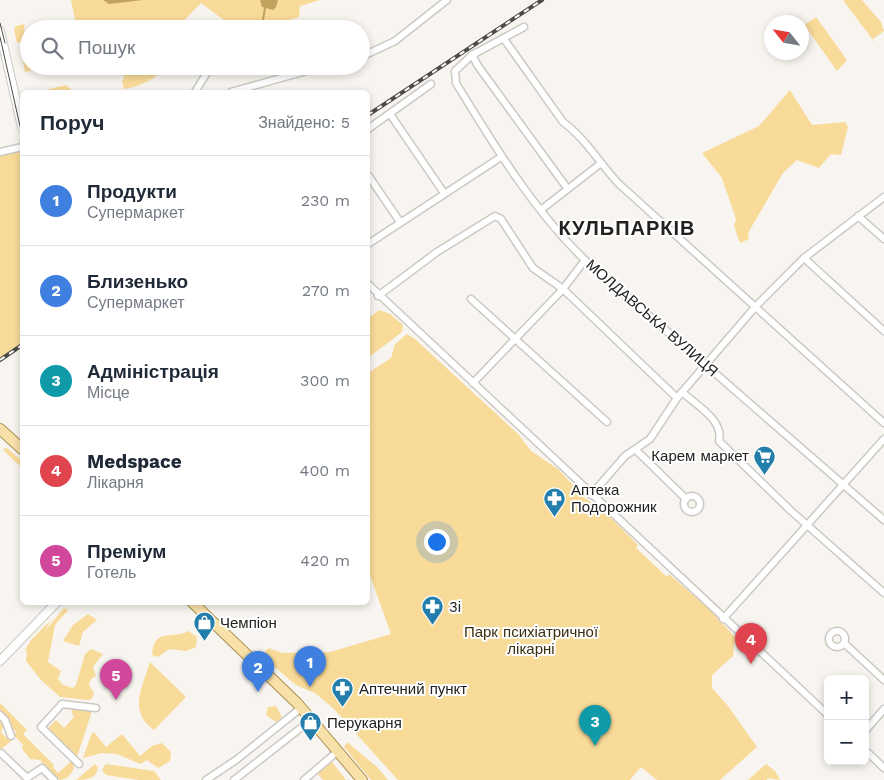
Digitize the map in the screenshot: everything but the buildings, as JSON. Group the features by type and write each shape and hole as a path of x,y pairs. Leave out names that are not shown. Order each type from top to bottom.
{"main road":[{"path":"0,429 20,447"},
{"path":"195,605 301,708 362,780"}],"street":[{"path":"370,53 395,42 447,0"},
{"path":"524,27 472,54 478,66 567,188"},
{"path":"0,31 20,117"},
{"path":"504,39 563,122 576,132 600,164 884,423"},
{"name":"МОЛДАВСЬКА ВУЛИЦЯ","path":"472,54 456,71 456,83 501,156 566,242 884,520"},
{"path":"196,90 205,75"},
{"path":"238,90 292,75"},
{"path":"370,129 431,84"},
{"path":"390,114 444,193"},
{"path":"0,152 20,147"},
{"path":"370,243 501,156"},
{"path":"542,209 600,164"},
{"path":"370,178 400,222"},
{"path":"591,495 625,456 636,450 650,438 679,395 756,306 804,258 884,197"},
{"path":"378,296 437,252 492,216 501,219 533,268 562,289 679,395 714,421 719,427 718,441 884,593"},
{"path":"858,216 884,239"},
{"path":"804,258 884,331"},
{"path":"473,383 562,289 585,260"},
{"path":"370,286 378,296 723,619 824,711"},
{"path":"471,299 607,422"},
{"path":"723,619 884,439"},
{"path":"636,450 686,498"},
{"path":"0,661 54,605"},
{"path":"844,644 884,680"},
{"path":"79,764 41,727 62,704 96,708"},
{"path":"206,780 236,760 301,708"},
{"path":"869,726 884,709"},
{"path":"0,715 5,720 11,736"},
{"path":"234,780 311,720"},
{"path":"304,780 338,751"},
{"path":"1,753 27,778 42,768 54,780"},
{"path":"869,754 884,768"}],"green space":[{"path":"71,0 320,0 300,6 299,17 290,20 224,20 201,3 185,20 75,20"},
{"path":"843,0 862,0 881,22 884,31 873,39 879,48"},
{"path":"811,10 847,60 837,71 809,32 809,22 816,17"},
{"path":"20,25 20,42 17,43 14,29"},
{"path":"125,75 157,75 141,84 124,89 122,82"},
{"path":"66,85 72,90 48,90"},
{"path":"790,90 812,125 845,122 848,127 841,155 831,154 819,168 797,160 783,173 748,233 749,239 740,243 734,226 736,219 722,178 702,153 759,126"},
{"path":"20,151 20,344 0,358 0,156"},
{"path":"379,310 390,314 403,325 402,332 370,356 370,317"},
{"name":"Парк психіатричної лікарні","path":"407,334 415,339 518,434 531,451 558,469 585,498 610,517 638,545 636,548 667,577 669,574 708,608 735,637 733,656 712,675 712,688 728,706 757,747 720,780 657,780 641,767 630,780 398,780 333,708 315,693 296,685 265,659 263,655 268,648 283,653 330,652 391,634 370,576 370,372 391,358 395,344"},
{"path":"7,448 20,459 20,466 5,452 3,449"},
{"path":"64,608 68,610 55,625 48,662 61,671 58,679 63,685 73,688 76,685 85,654 91,649 103,654 93,667 96,676 91,679 89,685 94,693 92,699 60,697 41,680 26,661 27,651 25,650 31,640 51,620 45,631"},
{"path":"88,614 97,620 83,632 79,646 63,641 73,625"},
{"path":"188,631 197,637 196,647 186,651 169,649 158,657 152,655 153,646 160,637"},
{"path":"150,662 186,697 154,730 146,723 139,707 141,690"},
{"path":"0,703 27,730 23,734 54,765 53,767 58,773 74,759 73,770 69,776 59,780 40,760 30,759 22,749 23,745 14,735 16,732 0,713"},
{"path":"276,706 282,717 276,722 266,715 268,707"},
{"path":"74,707 92,711 77,757 46,730 56,720 64,728 74,717 71,712"},
{"path":"0,718 4,724 1,732 8,739 11,737 11,741 0,750"},
{"path":"94,732 106,747 122,734 140,756 152,746 162,743 171,752 170,761 158,768 147,760 140,764 117,754 102,753 83,758 91,735"},
{"path":"347,742 377,767 388,780 371,780 344,747"},
{"path":"332,762 346,780 323,780 317,773"},
{"path":"95,764 98,767 96,774 87,779 76,780"},
{"path":"106,764 154,771 161,780 138,780 106,775 102,770"},
{"path":"766,764 775,771 780,780 767,778 767,780 748,780"}],"shaded area":[{"path":"103,0 143,0 109,4"},
{"path":"260,0 278,0 273,10 262,7"}],"waterway":[{"path":"263,20 265,8"}],"tram line":[{"path":"0,23 5,43"},
{"path":"0,37 20,126"}],"railway":[{"path":"370,114 542,0"},
{"path":"0,360 20,346"}],"place":[{"name":"Карем маркет","path":"765,475"},
{"name":"Аптека Подорожник","path":"555,518"},
{"name":"3і","path":"433,626"},
{"name":"Чемпіон","path":"204,642"},
{"name":"Medspace","path":"751,664"},
{"name":"Продукти","path":"310,687"},
{"name":"Близенько","path":"258,692"},
{"name":"Преміум","path":"116,700"},
{"name":"Аптечний пункт","path":"343,708"},
{"name":"Перукарня","path":"311,742"},
{"name":"Адміністрація","path":"595,746"}],"district":[{"name":"КУЛЬПАРКІВ","path":"627,228"}]}
